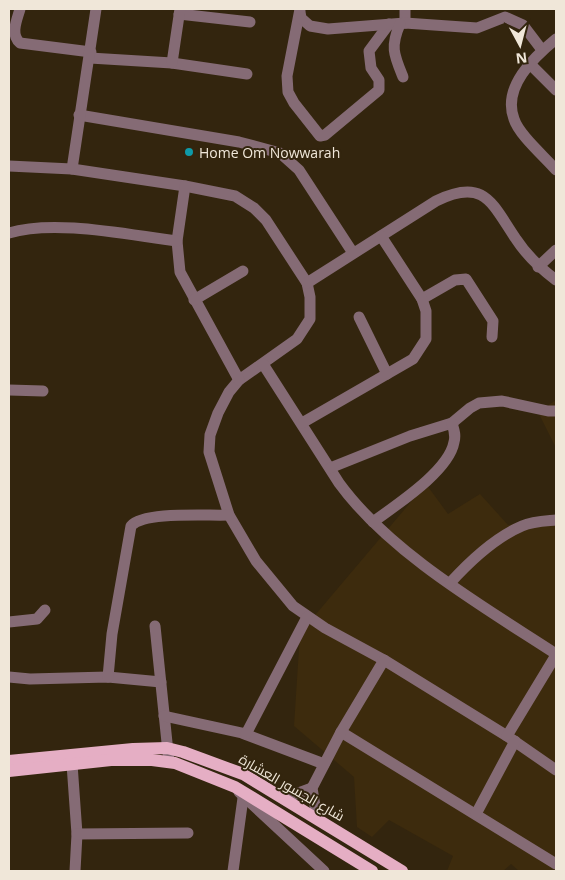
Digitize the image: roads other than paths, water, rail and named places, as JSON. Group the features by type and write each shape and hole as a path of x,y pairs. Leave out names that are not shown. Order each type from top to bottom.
{"main road":[{"name":"شارع الجسور العشارة","path":"9,761 125,749 167,748 223,764 285,798 402,871"},
{"name":"شارع الجسور العشارة","path":"9,771 138,759 169,762 235,787 372,871"}],"street":[{"path":"20,9 14,31 15,37 20,44 90,55 172,63 247,74"},
{"path":"72,169 96,9"},
{"path":"403,77 394,56 393,40 405,9"},
{"path":"300,10 287,76 288,92 294,103 320,136 325,135 379,90 378,80 371,68 369,50 398,24"},
{"path":"300,10 304,22 316,28 398,24 477,28 505,17 522,25 542,50"},
{"path":"172,63 179,11 250,22"},
{"path":"556,39 542,50 530,64 513,92 514,120 556,170"},
{"path":"530,64 556,90"},
{"path":"79,115 248,144 280,153 299,170 353,253"},
{"path":"9,166 72,169 185,186 235,196 254,208 266,220 307,283 311,309 307,326 297,339 239,380 218,413 209,444 211,464 229,516 243,542 272,582 293,606 511,738 556,770"},
{"path":"185,186 177,241 180,272 239,380"},
{"path":"307,283 451,194 476,193 484,196 501,213 516,239 538,267 556,280"},
{"path":"9,233 29,229 77,229 177,241"},
{"path":"302,423 413,359 422,348 428,331 426,311 422,299 381,236"},
{"path":"538,267 556,250"},
{"path":"194,300 243,270"},
{"path":"422,299 455,280 466,278 493,320 492,336"},
{"path":"359,317 387,374"},
{"path":"263,364 330,468 353,501 373,522 450,583 556,655 511,738 476,814"},
{"path":"9,390 44,391"},
{"path":"330,468 410,436 452,423 470,408 491,401 556,411"},
{"path":"373,522 432,476 447,459 454,444 455,435 452,423"},
{"path":"108,677 112,634 131,526 139,521 162,517 229,516"},
{"path":"450,583 472,559 512,532 523,526 556,520"},
{"path":"9,622 37,619 46,610"},
{"path":"246,734 307,616"},
{"path":"155,626 169,762"},
{"path":"317,818 312,788 341,732 384,660"},
{"path":"9,677 44,679 108,677 161,682"},
{"path":"164,716 246,734 324,764"},
{"path":"341,732 556,864"},
{"path":"72,764 77,834 75,871"},
{"path":"235,787 243,798 324,871"},
{"path":"285,798 312,788"},
{"path":"233,871 243,798"},
{"path":"77,834 188,833"}],"place":[{"name":"Home Om Nowwarah","path":"189,152"}]}
